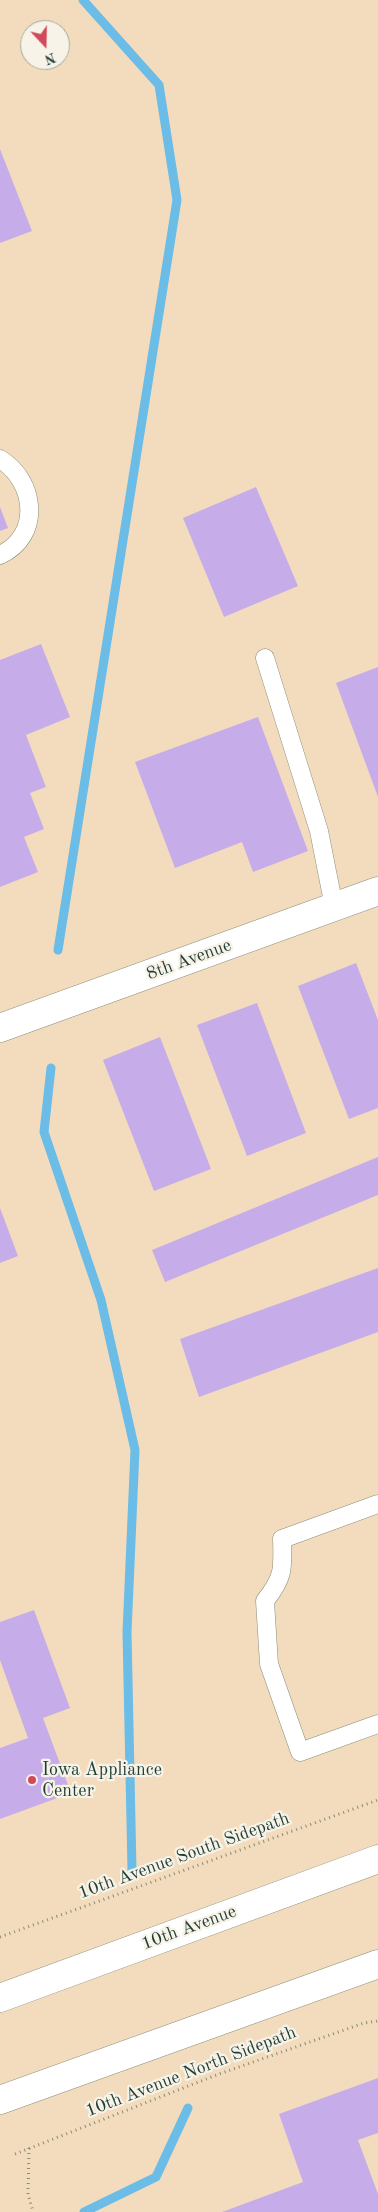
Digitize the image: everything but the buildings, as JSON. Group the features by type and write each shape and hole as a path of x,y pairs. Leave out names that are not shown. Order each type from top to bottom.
{"main road":[{"name":"8th Avenue","path":"0,1028 378,891"},
{"name":"10th Avenue","path":"0,1998 378,1859"},
{"path":"0,2100 378,1964"}],"lane":[{"path":"0,459 7,464 22,482 31,512 28,527 20,541 11,549 0,554"},
{"path":"265,658 319,831 334,907"},
{"path":"378,1504 282,1539 283,1568 277,1586 264,1601 268,1664 300,1752 378,1724"}],"path":[{"name":"10th Avenue South Sidepath","path":"0,1937 378,1800"},
{"name":"10th Avenue North Sidepath","path":"16,2154 219,2074 364,2023 378,2022"},
{"path":"29,2148 28,2194 33,2212"}],"waterway":[{"path":"58,950 177,200 159,85 83,0"},
{"path":"51,1068 44,1132 101,1300 135,1450 127,1632 132,1870"},
{"path":"84,2212 156,2177 188,2108"}],"place":[{"name":"Iowa Appliance Center","path":"32,1780"}]}
